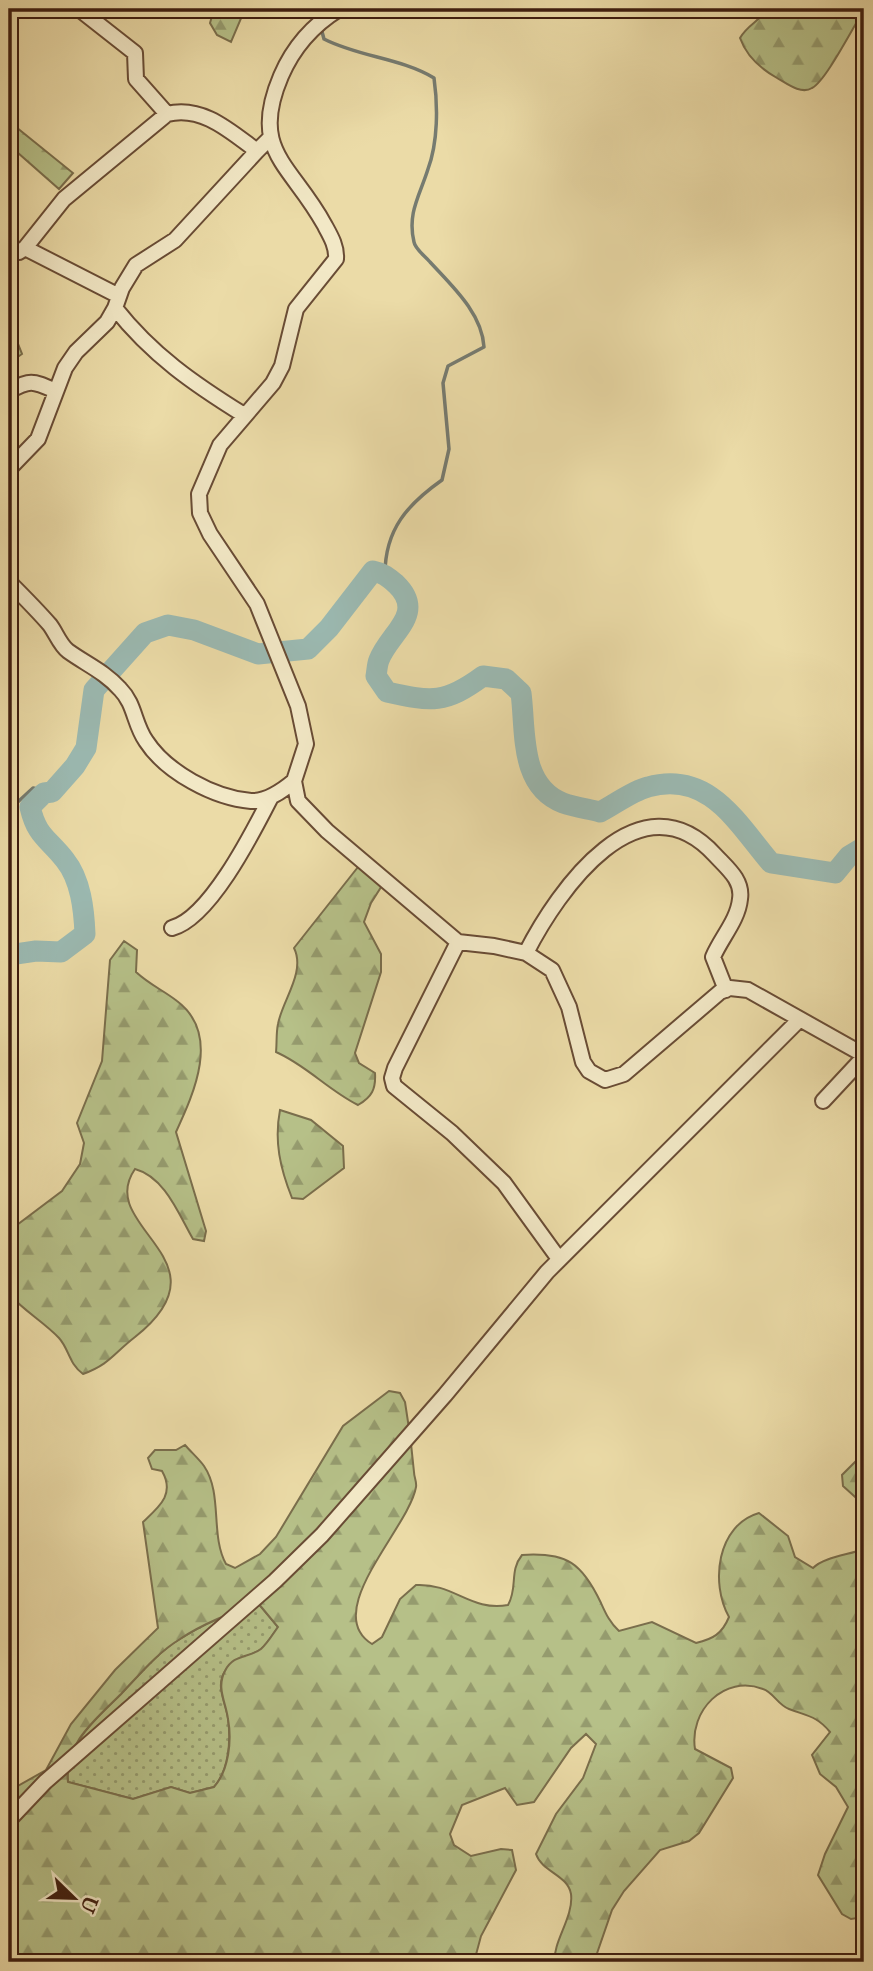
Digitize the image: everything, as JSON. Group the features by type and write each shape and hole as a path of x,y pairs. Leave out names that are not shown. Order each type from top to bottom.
{"street":[{"path":"79,9 135,53 136,79 167,114"},
{"path":"339,9 296,46 284,68 268,111 269,139 319,215 334,244 336,259 296,309 282,366 273,383 244,415 211,461 199,494 200,513 210,534 250,592 298,706 306,744 294,781 298,801 305,812 458,942 526,953 552,970 569,1007 583,1062 589,1071 606,1080 624,1074 726,990 738,987 748,990 864,1056 823,1101"},
{"path":"9,250 19,251 25,248 65,199 167,114 181,111 208,118 257,151"},
{"path":"9,469 38,439 56,391 76,352 107,322 129,273 136,265 176,240 269,139"},
{"path":"25,248 117,302 136,334 176,372 244,415"},
{"path":"9,391 24,382 34,382 56,391"},
{"path":"9,582 52,627 66,650 95,667 120,688 131,703 135,720 146,742 183,775 236,798 253,801 271,797 294,781"},
{"path":"172,928 191,920 226,876 271,797"},
{"path":"526,953 556,901 606,847 620,836 634,831 671,827 694,835 707,846 735,877 740,888 738,906 713,957 715,970 726,990"},
{"path":"458,942 395,1068 392,1078 394,1086 452,1133 504,1183 559,1259"},
{"path":"9,1820 45,1782 275,1581 321,1535 559,1259 799,1020"}],"green space":[{"path":"214,9 245,9 231,42 217,35 210,23"},
{"path":"767,9 864,10 825,75 812,88 803,90 765,70 750,56 740,38"},
{"path":"9,69 16,84 16,127 73,173 59,189 9,145"},
{"path":"9,321 22,354 9,363"},
{"path":"358,867 383,884 371,903 364,922 381,954 381,972 355,1053 359,1063 375,1073 375,1084 370,1096 358,1105 276,1052 280,1015 297,967 294,948"},
{"path":"124,941 137,950 136,972 177,1001 190,1015 198,1030 200,1064 190,1100 176,1132 206,1231 204,1241 193,1239 163,1188 146,1173 135,1169 127,1190 131,1209 167,1265 171,1286 161,1310 135,1337 106,1362 83,1374 75,1366 59,1338 9,1294 9,1231 62,1191 80,1164 84,1143 77,1123 102,1061 110,960"},
{"path":"280,1110 311,1120 343,1146 344,1168 303,1199 292,1198 281,1165 278,1144"},
{"path":"389,1391 400,1393 405,1402 416,1487 410,1504 361,1591 356,1612 359,1630 372,1644 382,1637 400,1599 416,1585 441,1588 483,1605 508,1605 513,1592 514,1573 522,1555 562,1558 580,1569 619,1631 652,1622 696,1643 716,1635 729,1617 720,1588 721,1557 726,1542 745,1520 759,1513 788,1536 795,1557 813,1568 830,1559 864,1549 864,1917 851,1919 842,1914 818,1875 848,1807 836,1787 820,1774 812,1755 830,1732 816,1720 785,1707 767,1691 749,1686 723,1691 712,1699 698,1721 695,1735 695,1749 731,1768 733,1778 699,1833 689,1841 660,1850 624,1891 612,1910 594,1962 555,1962 557,1947 569,1912 571,1894 565,1882 544,1865 536,1854 556,1814 583,1778 596,1744 586,1734 571,1748 534,1802 517,1805 505,1788 462,1805 450,1834 454,1845 471,1856 501,1849 512,1850 516,1870 481,1936 474,1962 9,1962 9,1791 46,1770 71,1724 115,1670 158,1628 143,1522 164,1499 167,1486 162,1471 152,1469 148,1458 155,1450 176,1450 185,1445 202,1463 213,1489 221,1553 226,1564 235,1568 260,1554 276,1537 343,1426","holes":["258,1603 278,1627 261,1649 232,1662 222,1677 221,1689 227,1713 229,1745 226,1764 214,1787 190,1793 171,1787 133,1799 68,1782 71,1756 92,1722 149,1664 172,1645 208,1623"]},
{"path":"864,1453 864,1505 843,1486 842,1475"},
{"path":"258,1603 278,1627 261,1649 233,1662 222,1677 221,1689 228,1719 229,1746 226,1764 214,1787 190,1793 171,1787 133,1799 68,1782 71,1756 84,1733 156,1657 199,1628"}],"waterway":[{"path":"321,28 324,39 337,45 408,66 434,78 435,136 431,158 415,204 412,232 418,250 472,311 484,347 448,366 443,383 449,449 442,480 419,498 401,519 389,544 385,574"},
{"path":"9,955 36,951 61,952 85,934 75,877 65,860 36,825 30,807 44,793 52,792 75,766 86,748 94,690 145,633 168,625 194,630 258,654 308,649 329,628 373,571 396,584 405,595 408,605 403,623 384,650 378,664 376,676 387,692 416,698 438,698 458,692 483,676 506,679 521,693 527,756 532,771 549,795 563,803 600,812 648,787 669,784 688,786 705,793 720,804 771,863 835,873 849,856 864,847"},
{"path":"9,810 33,788 52,792"}]}
